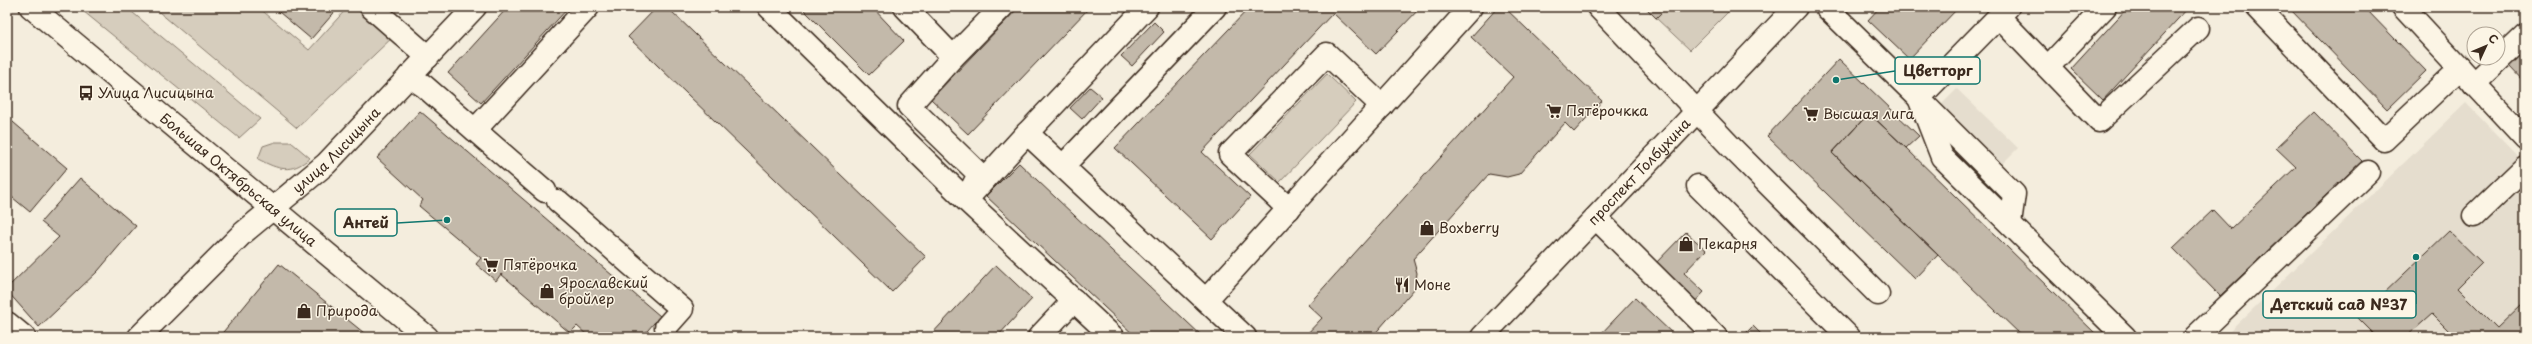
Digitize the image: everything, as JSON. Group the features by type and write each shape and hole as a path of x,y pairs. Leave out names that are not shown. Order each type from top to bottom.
{"street":[{"name":"Большая Октябрьская улица","path":"31,7 427,337"},
{"path":"371,7 428,57"},
{"name":"улица Лисицына","path":"151,333 243,233 326,164 475,7"},
{"path":"475,130 588,7"},
{"path":"769,7 966,200 1113,337"},
{"path":"905,7 953,57"},
{"path":"966,200 979,174 909,106 953,57 1002,7"},
{"path":"966,200 1027,133 1147,7"},
{"path":"1063,166 1215,7"},
{"path":"1206,300 1472,7"},
{"path":"1598,7 1697,111 1878,294"},
{"name":"проспект Толбухина","path":"1482,337 1796,7"},
{"path":"1826,7 2014,194 2010,224 2125,337"},
{"path":"2048,68 2105,7"},
{"path":"2258,7 2384,140 2460,68"},
{"path":"2402,7 2525,138"},
{"path":"1919,98 2003,12 2048,68 2099,122 2198,28"},
{"path":"2474,84 2525,35"},
{"path":"1289,209 1230,154 1327,54 1382,106"},
{"path":"409,76 475,130 682,309 668,334"},
{"path":"1027,133 1245,337"},
{"path":"2474,216 2525,167"},
{"path":"2195,337 2368,172"},
{"path":"1698,186 1849,337"},
{"path":"1596,218 1711,335"},
{"path":"1039,337 1074,300"},
{"path":"7,323 24,337"}],"shaded area":[{"path":"78,7 126,7 260,119 239,138"},
{"path":"153,7 258,7 309,50 348,7 361,7 395,35 297,128"},
{"path":"1667,7 1733,7 1690,50 1656,18"},
{"path":"1327,74 1356,102 1280,182 1250,154"},
{"path":"1957,89 2018,148 2001,165 1940,106"},
{"path":"2466,103 2525,164 2525,337 2224,337"},
{"path":"275,142 291,142 310,158 297,166 285,169 272,166 258,159 263,146"}],"building":[{"path":"273,7 339,7 311,39"},
{"path":"508,7 569,7 481,103 448,73"},
{"path":"657,7 667,7 926,257 892,292 628,37"},
{"path":"801,7 872,7 904,41 869,75"},
{"path":"1019,7 1090,7 968,134 931,99"},
{"path":"1250,7 1421,7 1376,54 1333,13 1202,152 1250,197 1212,239 1115,148"},
{"path":"1498,7 1504,7 1602,101 1574,132 1565,123 1519,174 1507,177 1489,174 1413,259 1417,273 1415,288 1372,337 1304,337 1322,318 1308,305 1513,77 1471,37"},
{"path":"1645,7 1667,7 1656,18"},
{"path":"1880,7 1959,7 1909,59 1868,20"},
{"path":"2128,7 2189,7 2103,100 2071,69"},
{"path":"2288,7 2364,7 2426,71 2387,109"},
{"path":"1154,22 1164,32 1132,66 1121,56"},
{"path":"2525,50 2525,83 2509,66"},
{"path":"1839,59 1919,136 1906,148 1869,113 1832,153 1938,255 1915,279 1767,136"},
{"path":"1090,87 1102,97 1082,119 1070,108"},
{"path":"420,111 660,316 642,337 589,337 577,326 570,333 501,274 496,281 476,264 481,258 419,206 423,200 377,158"},
{"path":"2314,112 2362,161 2220,296 2173,248 2213,210 2231,229 2296,167 2276,148"},
{"path":"1869,113 2099,337 2023,337 1832,153"},
{"path":"7,117 67,168 30,212 7,193"},
{"path":"1019,163 1203,337 1136,337 986,196"},
{"path":"80,178 136,226 98,271 39,327 7,291 7,288 59,237 41,222"},
{"path":"2449,231 2482,263 2457,288 2497,328 2522,304 2525,308 2525,337 2455,337 2432,314 2406,337 2377,337 2358,318"},
{"path":"1686,232 1706,250 1684,273 1704,292 1692,305 1652,267"},
{"path":"279,264 369,337 286,337 283,334 281,337 219,337"},
{"path":"996,265 1032,299 997,337 929,337"},
{"path":"1635,298 1674,335 1672,337 1598,337"},
{"path":"1753,326 1764,337 1742,337"}],"place":[{"name":"Цветторг","path":"1836,80"},
{"name":"Улица Лисицына","path":"86,93"},
{"name":"Пятёрочкка","path":"1554,111"},
{"name":"Высшая лига","path":"1811,114"},
{"name":"Антей","path":"447,220"},
{"name":"Boxberry","path":"1427,228"},
{"name":"Пекарня","path":"1686,244"},
{"name":"Детский сад №37","path":"2416,257"},
{"name":"Пятёрочка","path":"491,265"},
{"name":"Моне","path":"1402,285"},
{"name":"Ярославский бройлер","path":"547,291"},
{"name":"Природа","path":"304,311"}]}
